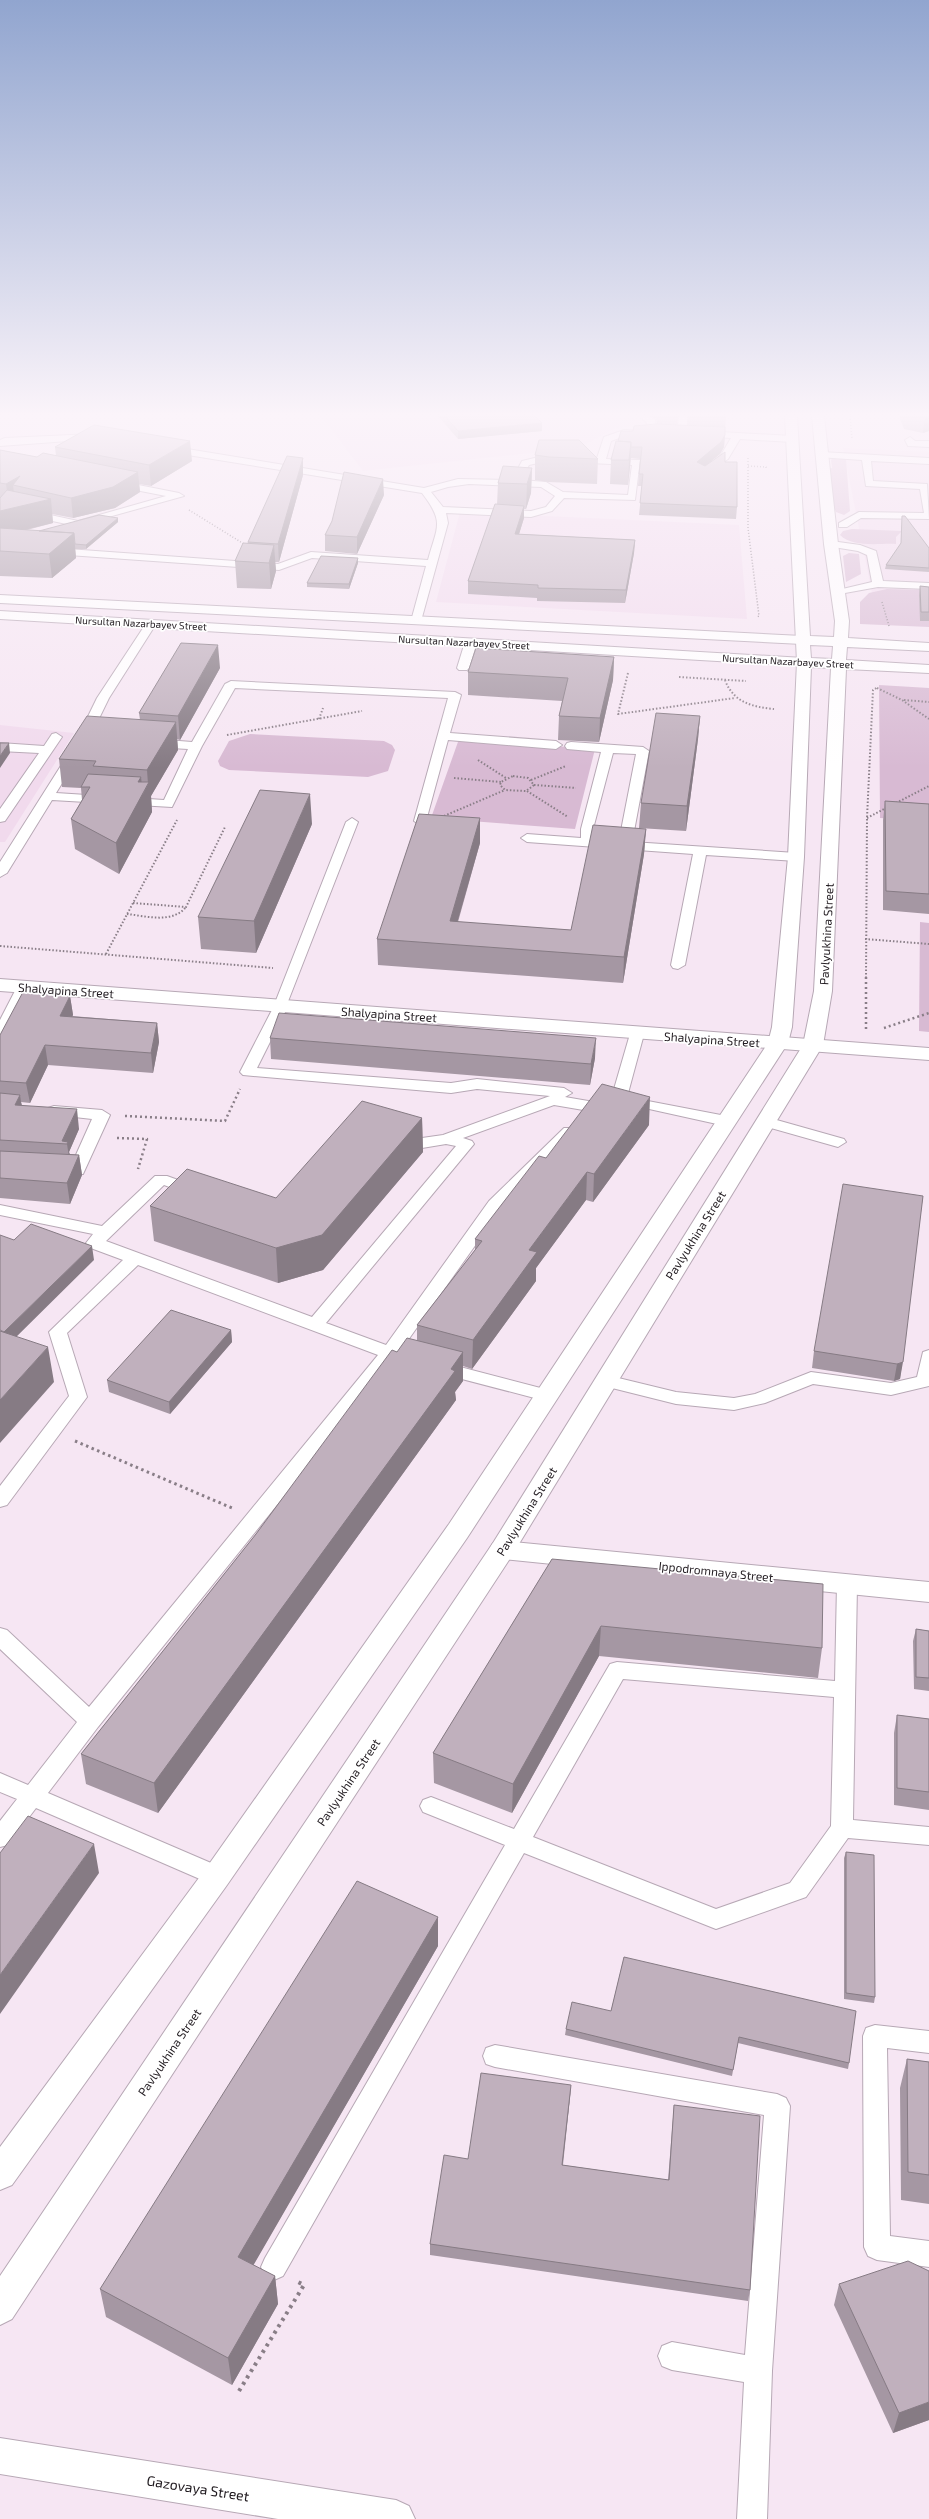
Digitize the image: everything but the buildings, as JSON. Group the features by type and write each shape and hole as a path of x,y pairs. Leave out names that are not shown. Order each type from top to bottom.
{"main road":[{"path":"0,2174 217,1876 458,1531 778,1043 782,1027 796,857 804,662 798,534"},
{"name":"Pavlyukhina Street","path":"0,2307 502,1550 813,1045 823,991 837,687 842,641 842,620 831,544 834,534"},
{"name":"Nursultan Nazarbayev Street","path":"0,599 842,641 929,647"},
{"name":"Nursultan Nazarbayev Street","path":"0,615 929,669"},
{"name":"Shalyapina Street","path":"0,985 636,1034 813,1045"},
{"path":"813,1045 929,1054"},
{"name":"Ippodromnaya Street","path":"502,1550 929,1592"},
{"name":"Gazovaya Street","path":"0,2456 396,2519"}],"lane":[{"path":"416,620 440,534"},
{"path":"831,544 860,548 872,553 878,584"},
{"path":"40,550 279,567 311,555 431,563"},
{"path":"838,593 878,584 929,586"},
{"path":"82,738 82,741 103,698 151,624"},
{"path":"463,668 471,642"},
{"path":"49,796 168,804 199,742 231,684 455,696"},
{"path":"420,820 458,684"},
{"path":"443,736 556,745"},
{"path":"0,818 56,737"},
{"path":"82,738 98,739"},
{"path":"0,873 49,796 82,738"},
{"path":"143,742 199,742"},
{"path":"571,746 643,751 625,845"},
{"path":"0,747 47,750"},
{"path":"587,836 608,748"},
{"path":"352,822 280,1006 248,1072 451,1088 477,1084 619,1099 726,1121"},
{"path":"526,838 587,836 625,845 796,857"},
{"path":"678,965 700,850"},
{"path":"0,1035 24,987"},
{"path":"619,1099 636,1034"},
{"path":"386,1132 422,1143 446,1139 553,1100 595,1106 619,1099"},
{"path":"0,1838 90,1721 389,1354 495,1205 595,1106"},
{"path":"39,1110 102,1115 77,1171 46,1168"},
{"path":"766,1122 838,1142"},
{"path":"315,1325 466,1144 446,1139"},
{"path":"213,1197 161,1179 94,1243 389,1354 546,1395"},
{"path":"0,1210 106,1232"},
{"path":"0,1500 78,1397 58,1332 135,1258"},
{"path":"606,1381 676,1398 734,1404 759,1399 811,1378 891,1388 926,1381 929,1356"},
{"path":"431,1806 716,1919 798,1890 842,1828 847,1584"},
{"path":"0,1636 90,1721"},
{"path":"274,2267 617,1670 845,1690"},
{"path":"0,1782 217,1876"},
{"path":"842,1828 929,1836"},
{"path":"929,2042 875,2036 877,2247 929,2254"},
{"path":"495,2056 777,2106 758,2371 752,2519"},
{"path":"672,2356 758,2371"}],"path":[{"path":"227,534 279,567"},
{"path":"749,534 759,616 754,619"},
{"path":"628,673 618,714 735,698"},
{"path":"725,680 728,691 735,698 758,708 774,709"},
{"path":"866,1033 865,939 867,818 873,690 883,684"},
{"path":"877,687 902,700 929,719"},
{"path":"902,700 929,702"},
{"path":"199,742 364,711"},
{"path":"432,777 500,782 511,777 522,777 531,780 534,785"},
{"path":"500,782 500,785 505,790 515,792 526,791 534,785 597,789"},
{"path":"896,803 924,788 929,787"},
{"path":"420,820 435,820 505,790"},
{"path":"526,791 587,836"},
{"path":"867,818 889,807"},
{"path":"106,954 175,823"},
{"path":"127,914 175,917 182,914 225,827"},
{"path":"133,903 186,907"},
{"path":"865,939 929,944"},
{"path":"0,946 294,969"},
{"path":"880,1029 929,1013"},
{"path":"102,1115 225,1121 248,1072"},
{"path":"92,1137 147,1139 136,1175"},
{"path":"52,1431 256,1518"},
{"path":"239,2391 304,2285 274,2267"}],"shaded area":[{"path":"454,534 740,534 747,619 436,602"},
{"path":"841,534 899,534 896,537 896,544 866,544 852,542 840,535"},
{"path":"860,534 929,534 929,626 878,623"},
{"path":"849,553 859,554 861,574 846,582 843,556"},
{"path":"887,589 929,590 929,627 860,624 860,602 869,593"},
{"path":"879,685 929,688 929,821 880,818"},
{"path":"0,725 74,733 5,842 0,842"},
{"path":"250,734 384,741 392,745 395,750 388,771 368,777 229,770 220,766 218,761 229,741"},
{"path":"459,739 595,749 575,829 431,818"},
{"path":"920,922 929,923 929,1032 919,1031"}]}
